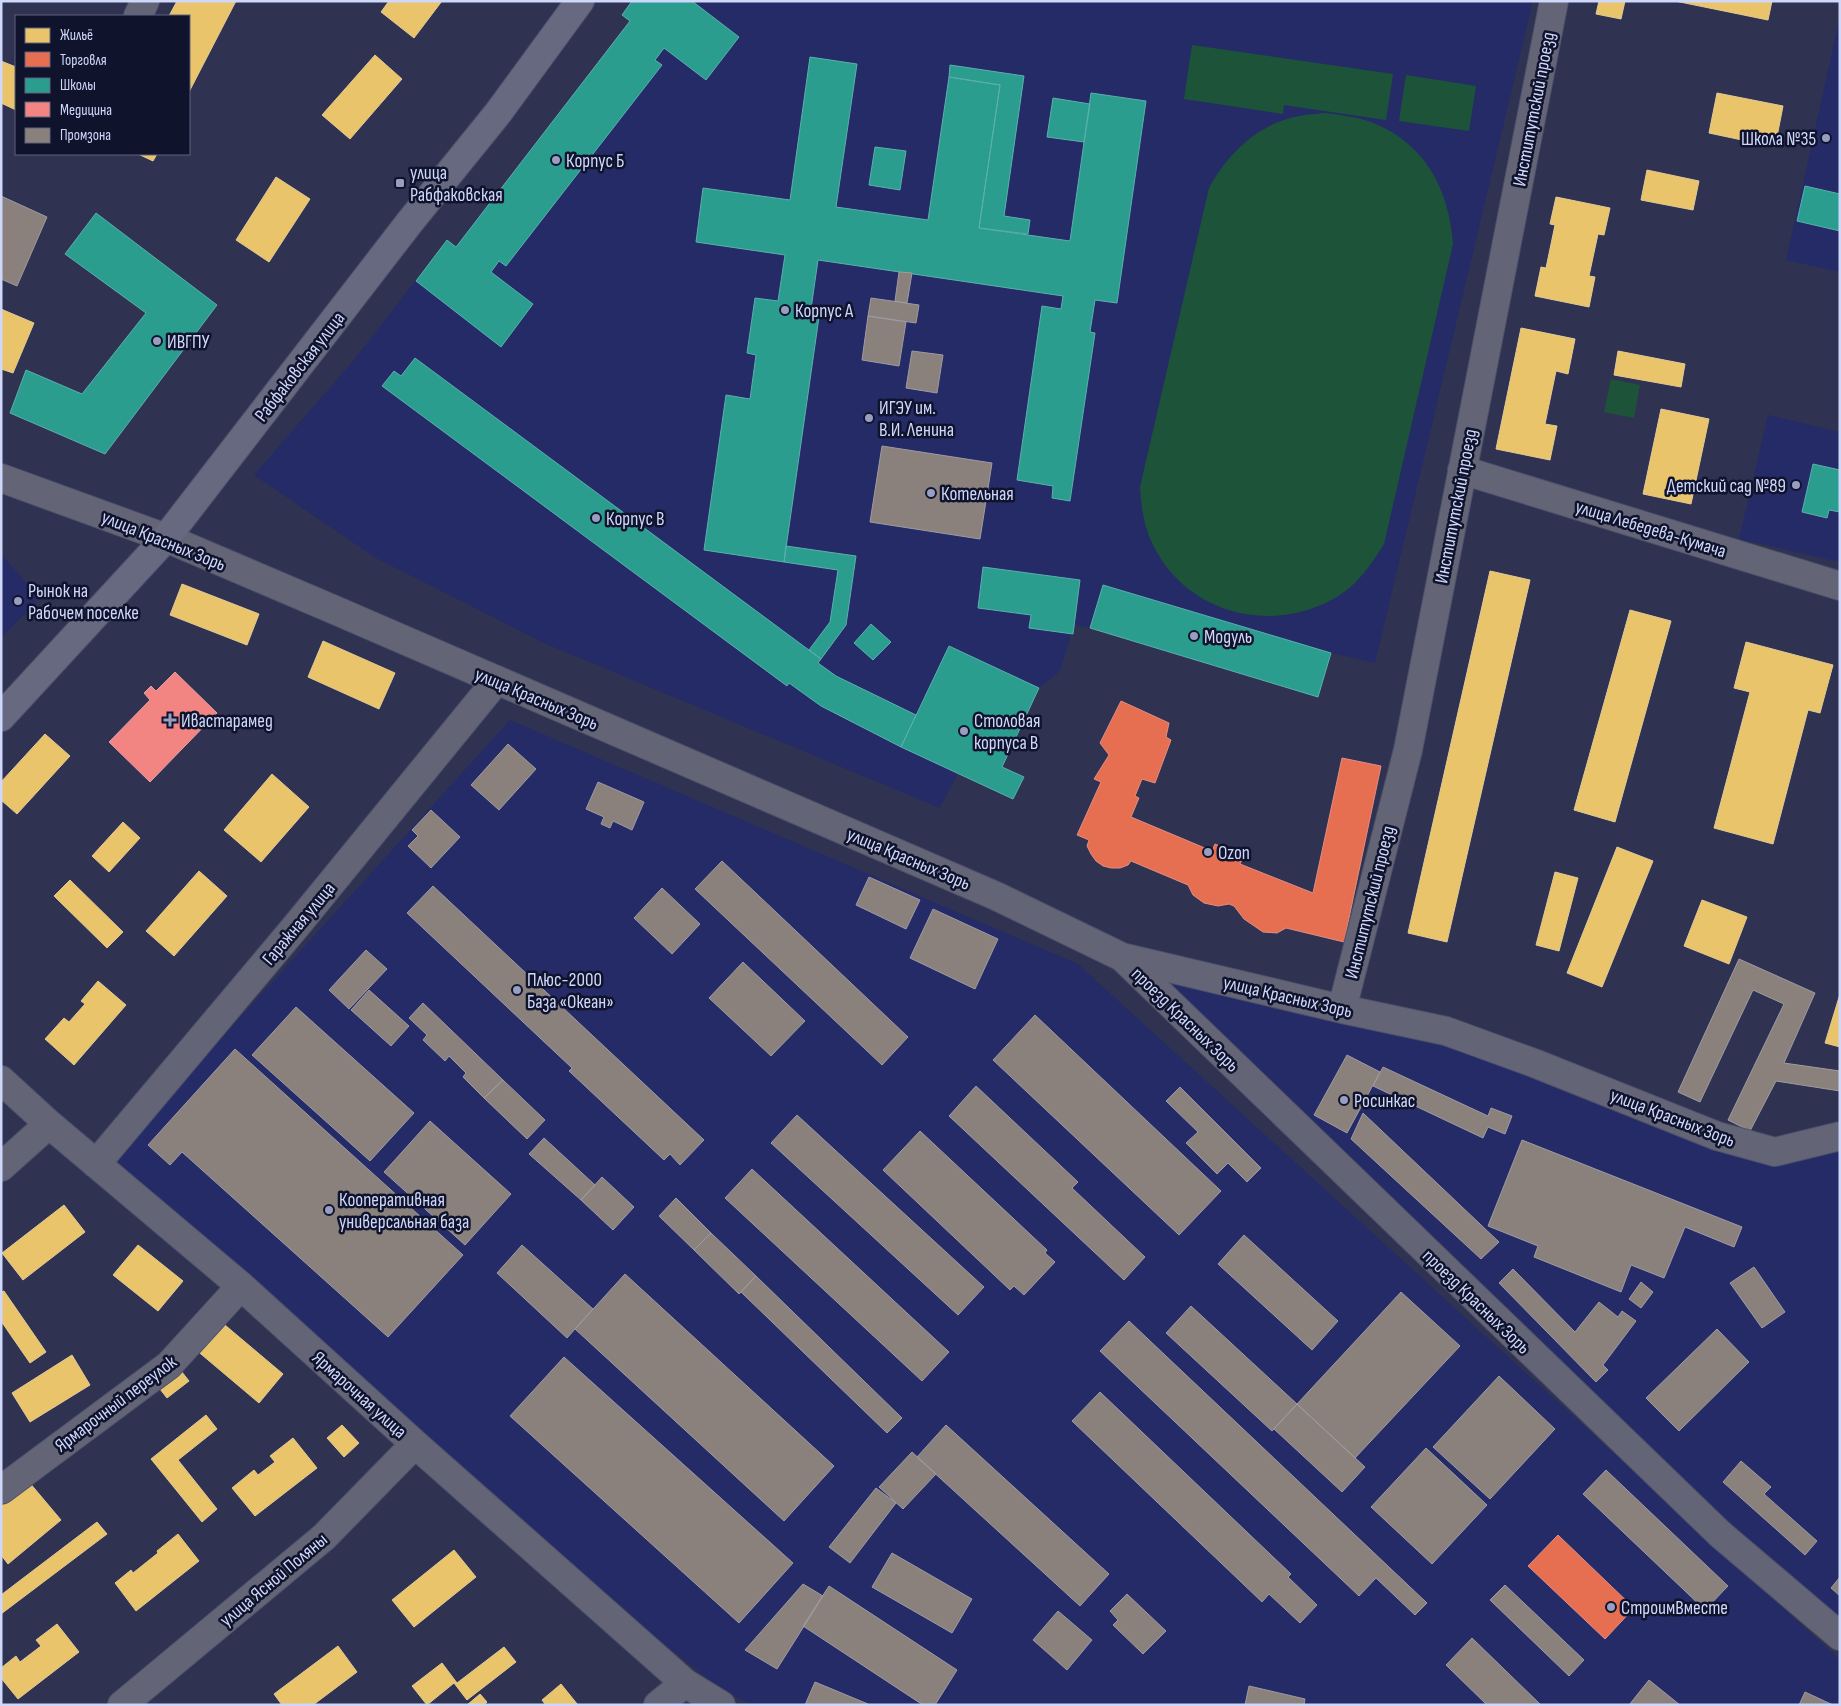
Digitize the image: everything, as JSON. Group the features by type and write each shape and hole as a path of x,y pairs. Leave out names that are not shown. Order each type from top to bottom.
{"main road":[{"name":"Рабфаковская улица","path":"1,717 166,538 408,223 498,113 580,1"}],"street":[{"path":"138,15 145,1"},
{"name":"Институтский проезд","path":"1342,1008 1408,750 1554,1"},
{"name":"улица Лебедева-Кумача","path":"1462,470 1840,586"},
{"name":"улица Красных Зорь","path":"1,478 166,538 996,896 1122,957 1446,1031 1534,1062 1708,1132 1775,1152 1840,1136"},
{"name":"Гаражная улица","path":"96,1164 297,925 497,680"},
{"name":"проезд Красных Зорь","path":"1122,957 1720,1534 1840,1636"},
{"name":"Ярмарочная улица","path":"1,1080 49,1124 241,1286 415,1444 685,1683 721,1705"},
{"path":"1,1167 49,1124"},
{"name":"Ярмарочный переулок","path":"1,1490 169,1365 241,1286"},
{"name":"улица Ясной Поляны","path":"122,1705 324,1538 415,1444"},
{"path":"658,1705 685,1683"}],"shaded area":[{"name":"ИГЭУ им. В.И. Ленина","path":"632,1 1533,1 1375,663 1331,653 1318,697 1090,628 1074,625 1060,671 1039,688 1002,767 1024,777 1013,799 958,773 940,808 544,643 376,558 254,475 353,361 447,240 456,246 630,21 622,15"},
{"name":"Школа №35","path":"1840,16 1840,272 1786,260"},
{"name":"Детский сад №89","path":"1768,415 1840,432 1840,562 1739,539"},
{"name":"Рынок на Рабочем поселке","path":"1,554 37,595 32,606 1,638"},
{"path":"510,720 1078,964 1840,1660 1840,1705 753,1705 708,1679 577,1574 109,1162"},
{"path":"1128,960 1342,1011 1774,1154 1840,1138 1840,1626 1721,1532"}],"green space":[{"path":"1192,45 1393,74 1386,120 1284,105 1283,114 1184,99"},
{"path":"1406,75 1476,86 1469,131 1399,121"},
{"path":"1326,113 1355,117 1371,122 1390,131 1420,155 1440,187 1451,224 1453,244 1384,544 1356,582 1333,599 1306,610 1279,615 1252,615 1226,609 1202,598 1180,582 1162,561 1149,536 1145,524 1140,487 1209,188 1225,163 1258,133 1284,120 1302,115"},
{"path":"1611,379 1640,385 1634,418 1604,412"}],"building: Жильё":[{"path":"177,1 236,1 190,90 190,15 170,15"},
{"path":"389,1 442,1 414,38 381,12"},
{"path":"1599,1 1625,1 1621,19 1596,14"},
{"path":"1675,1 1772,1 1768,20"},
{"path":"375,55 402,79 350,139 322,115"},
{"path":"1,61 15,67 15,110 1,103"},
{"path":"1717,93 1783,106 1775,147 1709,133"},
{"path":"140,155 156,155 153,161"},
{"path":"1647,170 1699,181 1693,210 1641,200"},
{"path":"276,177 310,199 269,262 236,240"},
{"path":"1556,197 1610,208 1604,235 1598,234 1589,276 1595,277 1589,307 1535,296 1541,267 1546,268 1555,225 1550,224"},
{"path":"1,309 34,323 13,373 1,369"},
{"path":"1521,328 1575,339 1568,374 1556,371 1545,424 1557,426 1550,460 1496,449"},
{"path":"1618,351 1685,364 1681,387 1614,375"},
{"path":"1661,409 1709,419 1691,504 1643,494"},
{"path":"1490,571 1530,580 1447,942 1408,933"},
{"path":"182,584 259,614 247,645 170,615"},
{"path":"1630,610 1671,621 1615,822 1574,810"},
{"path":"323,641 395,673 379,709 308,677"},
{"path":"1746,642 1833,665 1820,713 1808,710 1773,844 1714,828 1750,692 1734,688"},
{"path":"45,734 70,756 17,814 1,800 1,782"},
{"path":"272,774 309,807 261,862 224,830"},
{"path":"123,822 140,838 109,872 92,856"},
{"path":"1617,847 1653,861 1602,987 1567,973"},
{"path":"199,871 227,896 174,956 146,931"},
{"path":"1555,872 1578,878 1559,951 1536,945"},
{"path":"70,880 123,932 107,948 54,896"},
{"path":"1702,900 1747,917 1729,964 1684,946"},
{"path":"98,981 126,1005 74,1065 45,1039 64,1018 69,1022 85,1004 81,1001"},
{"path":"1840,994 1840,1047 1825,1043"},
{"path":"64,1205 85,1232 23,1280 2,1253"},
{"path":"138,1245 183,1281 158,1311 113,1275"},
{"path":"4,1291 46,1352 30,1363 1,1321 1,1292"},
{"path":"219,1320 283,1374 259,1403 195,1349"},
{"path":"72,1355 90,1385 30,1422 12,1393"},
{"path":"178,1367 189,1381 167,1398 156,1384"},
{"path":"206,1415 217,1429 178,1460 217,1509 202,1522 151,1459"},
{"path":"342,1425 359,1443 344,1457 327,1438"},
{"path":"293,1438 317,1468 255,1516 232,1488 254,1470 258,1475 275,1462 270,1456"},
{"path":"29,1482 61,1520 8,1564 1,1555 1,1504"},
{"path":"97,1522 107,1534 1,1614 1,1595"},
{"path":"178,1534 199,1561 136,1611 115,1583 131,1570 133,1573"},
{"path":"454,1550 476,1577 414,1627 392,1600"},
{"path":"57,1624 79,1652 18,1699 1,1678 1,1668 16,1656 20,1662 41,1646 36,1640"},
{"path":"338,1646 357,1672 313,1705 282,1705 274,1694"},
{"path":"504,1647 516,1662 467,1700 454,1683 427,1705 412,1686 442,1663 457,1683"},
{"path":"561,1684 578,1705 544,1705 542,1700"},
{"path":"480,1694 487,1702 484,1705 467,1705"}],"building: Торговля":[{"path":"1121,701 1169,723 1166,737 1171,740 1155,783 1142,779 1135,796 1139,798 1131,817 1212,851 1215,844 1244,856 1240,864 1313,893 1342,758 1381,766 1344,942 1286,928 1277,933 1263,932 1244,919 1234,906 1229,904 1218,906 1204,903 1193,895 1188,885 1131,861 1128,865 1120,868 1111,868 1103,866 1096,861 1087,846 1089,840 1077,835 1101,782 1094,779 1109,755 1100,743"},
{"path":"1558,1535 1634,1608 1605,1639 1528,1566"}],"building: Школы":[{"name":"Корпус Б","path":"632,1 692,1 739,37 706,80 664,48 655,60 662,65 506,266 499,261 491,272 533,304 501,347 416,281 447,240 456,247 630,21 622,15"},
{"name":"Корпус А","path":"810,57 857,64 836,207 928,220 949,77 1000,85 979,228 1070,241 1091,93 1146,101 1117,303 1095,300 1090,332 1095,333 1070,501 1052,498 1053,486 1017,480 1042,306 1061,309 1063,296 818,260 811,309 820,310 784,562 704,550 726,395 750,399 756,355 747,353 755,298 778,301 785,255 696,242 703,188 790,200"},
{"path":"950,65 1024,76 1004,216 1030,220 1028,234 979,228 1000,85 949,77"},
{"path":"1053,98 1090,104 1084,142 1047,137"},
{"path":"875,147 906,151 900,190 869,185"},
{"path":"1805,186 1840,194 1840,231 1797,221"},
{"name":"ИВГПУ","path":"96,213 217,305 105,454 10,413 26,370 82,394 146,313 65,254"},
{"name":"Корпус В","path":"415,358 821,659 818,663 836,676 916,715 901,747 821,706 789,683 787,686 382,386 394,371 401,376"},
{"path":"1813,464 1840,470 1840,512 1829,510 1827,518 1802,512"},
{"path":"786,546 856,556 846,625 821,659 809,650 830,622 838,570 784,562"},
{"path":"983,567 1080,580 1073,634 1029,628 1031,615 978,608"},
{"name":"Модуль","path":"1103,585 1331,653 1318,697 1090,628"},
{"path":"871,624 891,642 873,660 854,643"},
{"name":"Столовая корпуса В","path":"949,646 1039,688 1002,767 1024,777 1013,799 901,747"}],"building: Медицина":[{"name":"Ивастарамед","path":"175,672 217,713 150,782 109,742 150,700 144,693 151,686 156,691"}],"building: Промзона":[{"path":"1,196 47,217 17,286 1,279"},
{"path":"899,272 912,273 907,303 895,301"},
{"path":"871,298 919,305 916,323 868,316"},
{"path":"868,316 906,322 899,366 862,360"},
{"path":"912,351 943,355 937,393 906,388"},
{"name":"Котельная","path":"882,446 992,463 980,539 870,522"},
{"path":"508,744 536,769 499,810 471,785"},
{"path":"598,782 644,802 632,830 613,821 610,828 601,824 604,817 586,809"},
{"path":"431,810 460,837 431,868 408,846 418,836 412,830"},
{"path":"722,861 908,1037 882,1065 695,889"},
{"path":"869,877 920,900 906,929 856,905"},
{"name":"Плюс-2000 База «Океан»","path":"433,886 704,1140 680,1165 670,1154 664,1160 569,1071 572,1068 407,913"},
{"path":"662,888 700,924 672,954 634,918"},
{"path":"933,909 998,939 975,989 910,958"},
{"path":"366,950 387,969 349,1009 329,990"},
{"path":"1739,959 1815,993 1784,1063 1840,1071 1840,1091 1776,1081 1750,1131 1728,1120 1784,1004 1753,990 1700,1102 1678,1092"},
{"path":"743,962 805,1021 771,1056 709,998"},
{"path":"369,990 409,1026 391,1046 351,1010"},
{"path":"423,1003 503,1080 484,1098 463,1077 466,1073 449,1056 445,1061 423,1040 427,1035 409,1018"},
{"path":"296,1007 414,1113 370,1161 252,1055"},
{"path":"1035,1015 1221,1191 1179,1235 993,1060"},
{"name":"Кооперативная универсальная база","path":"235,1049 463,1255 388,1337 182,1152 170,1165 148,1145"},
{"name":"Росинкас","path":"1347,1055 1380,1072 1347,1133 1314,1115"},
{"path":"1383,1067 1488,1116 1491,1108 1512,1116 1505,1134 1488,1127 1483,1138 1373,1086"},
{"path":"503,1080 545,1120 527,1139 484,1098"},
{"path":"976,1086 1078,1182 1072,1188 1145,1257 1124,1280 949,1116"},
{"path":"1180,1087 1261,1168 1247,1182 1228,1163 1217,1174 1186,1143 1198,1132 1166,1101"},
{"path":"1363,1113 1499,1242 1481,1259 1351,1139"},
{"path":"797,1115 984,1287 958,1315 771,1143"},
{"path":"430,1121 511,1194 465,1245 384,1172"},
{"path":"920,1131 1047,1250 1045,1253 1055,1262 1024,1295 1014,1286 1010,1290 883,1170"},
{"path":"544,1138 595,1185 581,1200 529,1154"},
{"path":"1522,1140 1742,1227 1734,1247 1685,1227 1664,1278 1631,1265 1621,1292 1534,1257 1538,1246 1488,1226"},
{"path":"752,1169 949,1352 922,1381 725,1198"},
{"path":"602,1177 634,1207 613,1230 581,1200"},
{"path":"676,1198 711,1233 694,1250 659,1216"},
{"path":"711,1233 756,1276 739,1294 694,1250"},
{"path":"1244,1235 1338,1321 1312,1350 1218,1264"},
{"path":"522,1245 593,1309 567,1338 497,1273"},
{"path":"1754,1267 1785,1312 1762,1328 1730,1283"},
{"path":"1513,1269 1575,1332 1599,1302 1618,1317 1622,1311 1636,1321 1603,1365 1608,1370 1596,1382 1499,1283"},
{"path":"625,1274 834,1466 784,1521 575,1329"},
{"path":"756,1276 902,1418 887,1433 741,1292"},
{"path":"1641,1282 1653,1292 1641,1308 1629,1299"},
{"path":"1401,1292 1460,1346 1355,1458 1297,1404"},
{"path":"1191,1306 1297,1404 1272,1431 1166,1333"},
{"path":"1129,1321 1427,1603 1415,1615 1376,1578 1359,1596 1100,1351"},
{"path":"1717,1329 1749,1362 1679,1431 1646,1398"},
{"path":"564,1357 793,1563 739,1623 510,1416"},
{"path":"1499,1376 1555,1429 1490,1499 1433,1447"},
{"path":"1100,1392 1291,1574 1288,1577 1317,1605 1300,1623 1269,1594 1262,1602 1072,1421"},
{"path":"1297,1404 1365,1467 1342,1492 1274,1429"},
{"path":"946,1425 1109,1574 1080,1606 917,1457"},
{"path":"1426,1448 1487,1505 1432,1564 1371,1507"},
{"path":"912,1452 936,1474 903,1509 879,1487"},
{"path":"1741,1461 1771,1487 1764,1494 1817,1541 1805,1555 1723,1482"},
{"path":"1606,1470 1728,1586 1705,1610 1583,1494"},
{"path":"876,1488 896,1503 850,1563 829,1547"},
{"path":"892,1553 972,1599 952,1633 872,1587"},
{"path":"1840,1577 1840,1596 1831,1588"},
{"path":"803,1584 823,1596 777,1669 745,1650"},
{"path":"1505,1585 1584,1660 1569,1676 1490,1600"},
{"path":"829,1586 957,1670 935,1705 923,1705 803,1626"},
{"path":"1127,1594 1166,1631 1143,1654 1113,1625 1118,1620 1110,1611"},
{"path":"1058,1611 1092,1640 1067,1670 1033,1640"},
{"path":"1472,1638 1541,1705 1487,1705 1446,1665"},
{"path":"1649,1680 1680,1705 1629,1705"},
{"path":"815,1682 868,1704 805,1705"},
{"path":"1249,1686 1305,1699 1304,1705 1245,1705"},
{"path":"1805,1692 1833,1705 1799,1705"}],"place":[{"name":"Школа №35","path":"1826,138"},
{"name":"Корпус Б","path":"556,160"},
{"name":"улица Рабфаковская","path":"400,183"},
{"name":"Корпус А","path":"785,310"},
{"name":"ИВГПУ","path":"157,341"},
{"name":"ИГЭУ им. В.И. Ленина","path":"869,418"},
{"name":"Детский сад №89","path":"1796,485"},
{"name":"Котельная","path":"931,493"},
{"name":"Корпус В","path":"596,518"},
{"name":"Рынок на Рабочем поселке","path":"18,601"},
{"name":"Модуль","path":"1194,636"},
{"name":"Ивастарамед","path":"170,720"},
{"name":"Столовая корпуса В","path":"964,731"},
{"name":"Ozon","path":"1208,852"},
{"name":"Плюс-2000 База «Океан»","path":"517,990"},
{"name":"Росинкас","path":"1344,1100"},
{"name":"Кооперативная универсальная база","path":"329,1210"},
{"name":"СтроимВместе","path":"1611,1607"}]}
